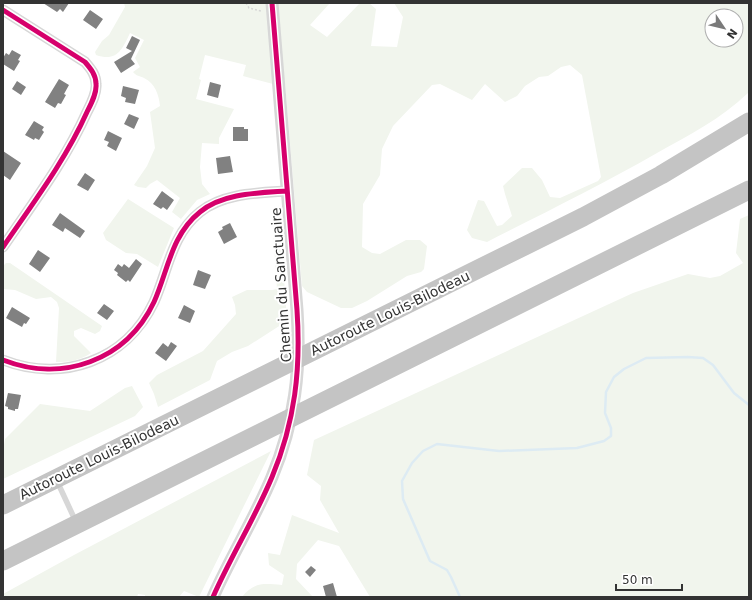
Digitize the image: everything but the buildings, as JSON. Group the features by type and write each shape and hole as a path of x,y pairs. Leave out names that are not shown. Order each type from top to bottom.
{"highway":[{"name":"Autoroute Louis-Bilodeau","path":"3,505 618,199 686,161 749,122"},
{"path":"3,561 749,190"}],"street":[{"name":"Chemin du Sanctuaire","path":"213,597 272,477 285,443 294,404 298,377 299,336 272,8"},
{"path":"3,10 86,62 94,75 96,83 91,104 70,147 3,247"},
{"path":"3,360 38,369 58,369 89,363 112,351 131,335 147,315 158,293 177,239 193,218 208,206 225,199 287,190"}],"lane":[{"path":"56,479 77,524"}],"path":[{"path":"246,3 254,10 272,8"}],"shaded area":[{"path":"124,3 330,3 310,25 327,37 360,3 369,3 376,9 371,46 397,47 403,17 394,3 749,3 748,93 716,119 693,133 594,188 487,242 472,238 467,230 478,200 484,201 497,226 502,225 512,216 503,186 522,168 532,168 542,180 550,197 560,198 598,181 601,177 582,75 570,65 561,67 548,76 539,77 525,86 517,96 505,102 485,84 472,100 440,84 432,85 393,126 382,149 380,175 363,204 362,247 372,253 380,254 406,240 420,240 427,246 424,269 421,272 407,276 367,301 352,308 341,308 307,292 302,286 285,83 273,84 243,76 246,65 205,55 196,99 234,109 219,138 219,144 202,143 200,167 202,184 210,194 197,200 181,219 172,212 180,198 157,180 146,188 134,185 147,166 155,148 150,112 160,106 159,98 154,86 148,80 133,72 140,67 135,58 144,40 130,33 124,45 114,56 103,57 96,55 95,52 102,41 109,35 125,7"},
{"path":"128,199 174,228 158,267 137,254 126,253 106,240 103,233"},
{"path":"279,205 287,321 248,346 232,352 217,361 210,380 158,407 149,383 157,375 203,351 236,314 232,297 247,290 277,289 273,231"},
{"path":"749,215 749,597 370,597 339,546 318,540 297,564 296,579 313,597 242,597 251,588 256,586 265,584 282,585 284,575 269,565 268,553 280,555 292,515 339,533 320,500 321,486 307,475 314,440 633,293 688,274 710,278 720,276 743,263 736,253 740,219"},
{"path":"6,263 10,263 102,326 100,331 95,334 81,328 74,331 74,336 91,353 82,358 65,362 56,362 59,308 57,302 51,297 36,299 15,290 3,289 3,266"},
{"path":"132,386 143,407 135,416 3,479 3,451 5,439 40,404 90,411 125,388"},
{"path":"271,451 199,597 184,591 179,597 145,597 145,595 138,594 137,597 3,597 3,594 74,555"}],"waterway":[{"path":"460,597 447,570 430,561 403,499 402,481 412,463 423,451 437,444 499,451 577,448 604,441 611,436 611,428 605,413 606,392 614,377 624,369 646,358 703,358 713,365 734,393 749,405"}],"cycle path":[{"path":"213,597 272,477 286,436 295,395 298,353 297,310 272,3"},
{"path":"3,10 85,62 94,75 96,81 95,95 69,148 3,247"},
{"path":"3,360 25,367 48,369 69,367 90,362 109,352 127,339 142,322 154,302 176,242 190,221 200,212 219,201 241,195 287,191"}]}
